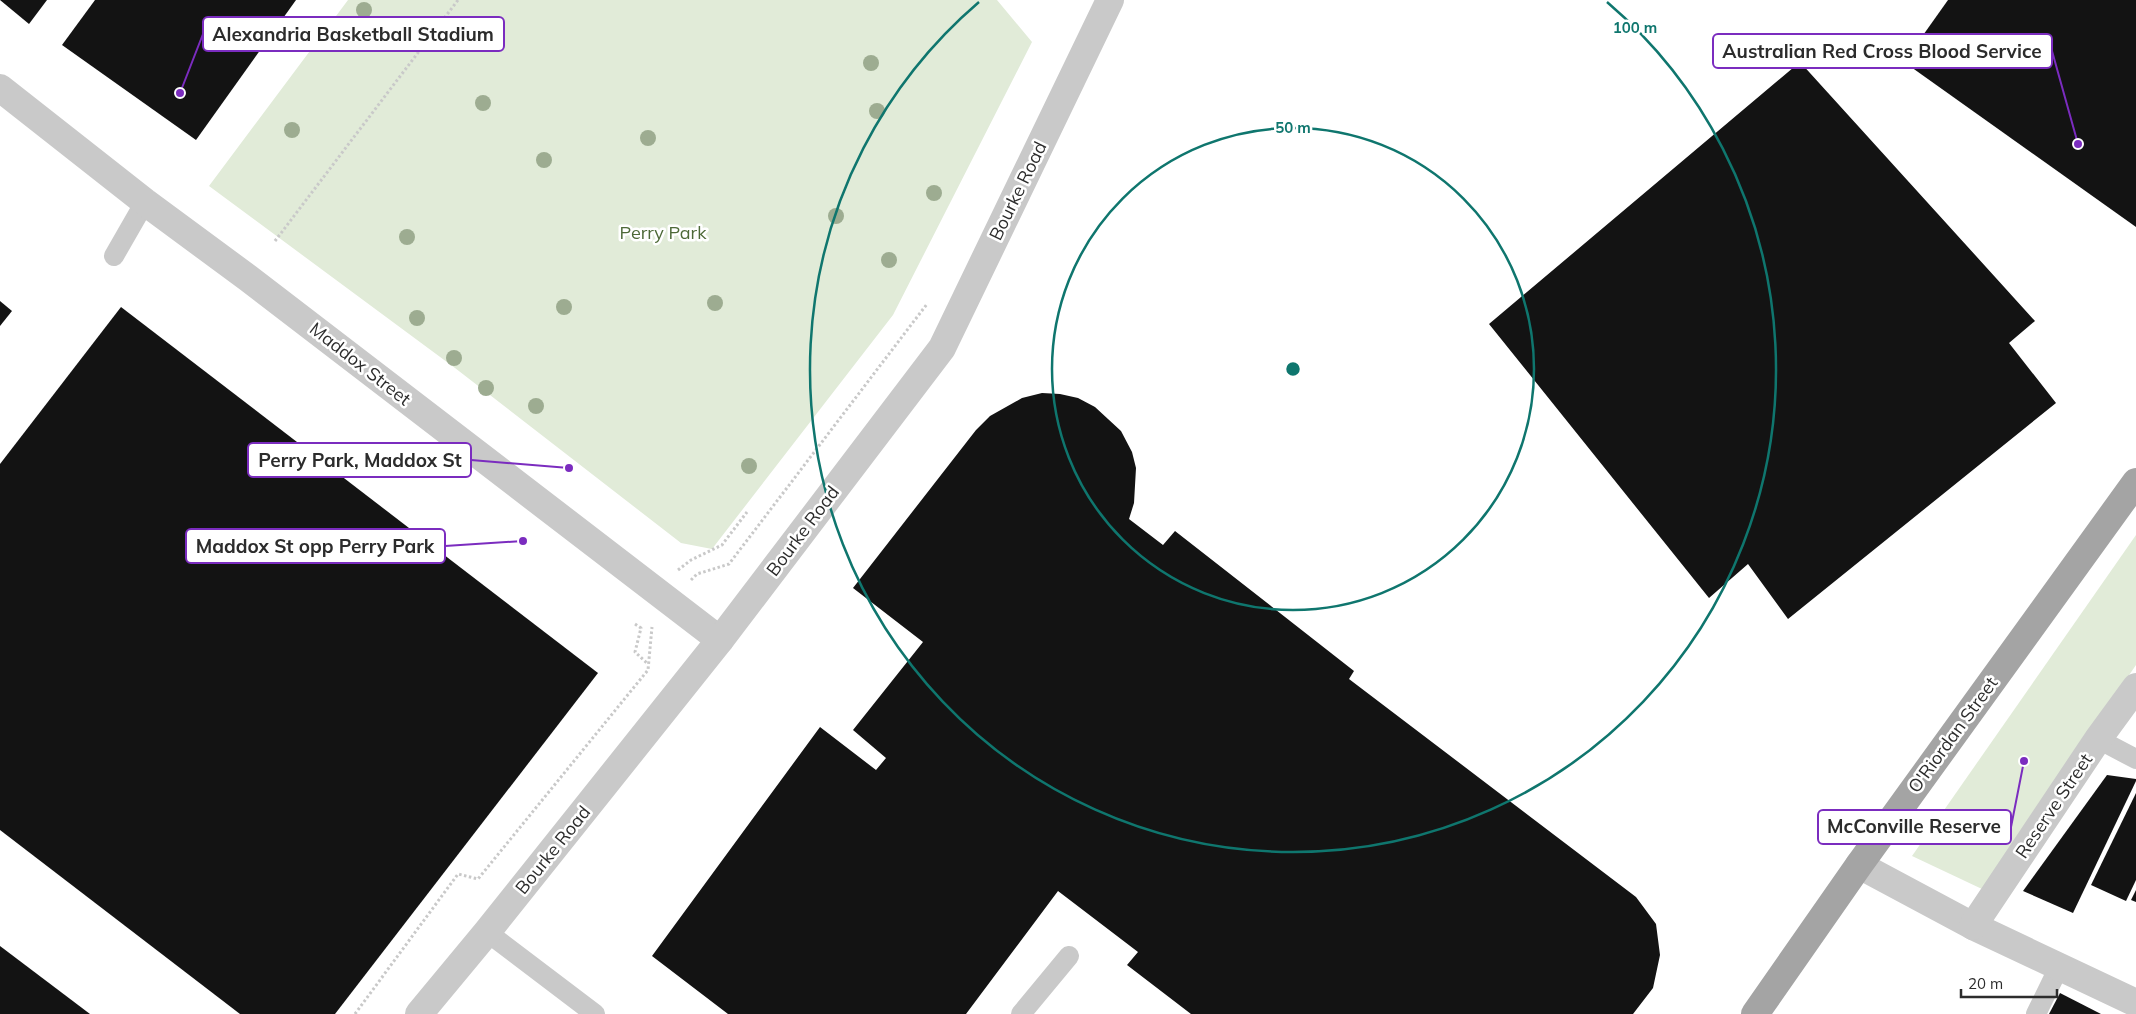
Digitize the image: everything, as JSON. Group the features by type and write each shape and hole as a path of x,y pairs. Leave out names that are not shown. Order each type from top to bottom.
{"main road":[{"name":"O'Riordan Street","path":"1755,1014 1859,865 2136,482"}],"street":[{"name":"Bourke Road","path":"419,1014 487,932 720,640 942,348 1110,0"},
{"name":"Maddox Street","path":"0,88 146,202 720,640"},
{"name":"Reserve Street","path":"1973,926 2098,739 2136,687"},
{"path":"1859,865 1973,926 2136,1003"}],"lane":[{"path":"114,256 146,202"},
{"path":"2098,739 2136,759"},
{"path":"487,932 595,1014"},
{"path":"1021,1014 1069,956"},
{"path":"2036,1014 2059,967"}],"path":[{"path":"275,242 458,0"},
{"path":"673,573 691,560 722,545 747,512"},
{"path":"635,624 641,628 636,652 649,665"},
{"path":"355,1014 458,874 478,879"}],"green space":[{"name":"Perry Park","path":"348,0 997,0 1032,42 893,315 712,549 681,543 455,368 209,186"},
{"path":"2136,535 2136,665 1982,889 1912,856"}],"building":[{"path":"0,0 47,0 29,24"},
{"path":"95,0 296,0 196,140 62,45"},
{"path":"1948,0 2136,0 2136,227 1904,62"},
{"path":"1800,62 2035,321 2009,343 2056,403 1788,619 1748,564 1709,598 1489,324"},
{"path":"0,301 12,311 0,326"},
{"path":"121,307 598,673 335,1014 240,1014 0,830 0,464"},
{"path":"1042,393 1078,398 1095,407 1121,431 1132,452 1136,468 1134,503 1129,519 1163,545 1175,531 1354,671 1349,679 1636,897 1656,924 1660,955 1653,988 1633,1014 1191,1014 1127,965 1138,952 1058,891 966,1014 728,1014 652,956 820,727 876,770 886,758 853,730 923,642 853,588 976,430 990,416 1022,398"},
{"path":"2107,775 2136,779 2136,781 2073,913 2023,891"},
{"path":"2136,793 2136,880 2126,901 2091,885"},
{"path":"2136,890 2136,902 2131,900"},
{"path":"0,946 90,1014 0,1014"},
{"path":"2060,993 2101,1014 2049,1014"}],"place":[{"name":"Alexandria Basketball Stadium","path":"180,93"},
{"name":"Australian Red Cross Blood Service","path":"2078,144"},
{"name":"Perry Park, Maddox St","path":"569,468"},
{"name":"Maddox St opp Perry Park","path":"523,541"},
{"name":"McConville Reserve","path":"2024,761"}]}
